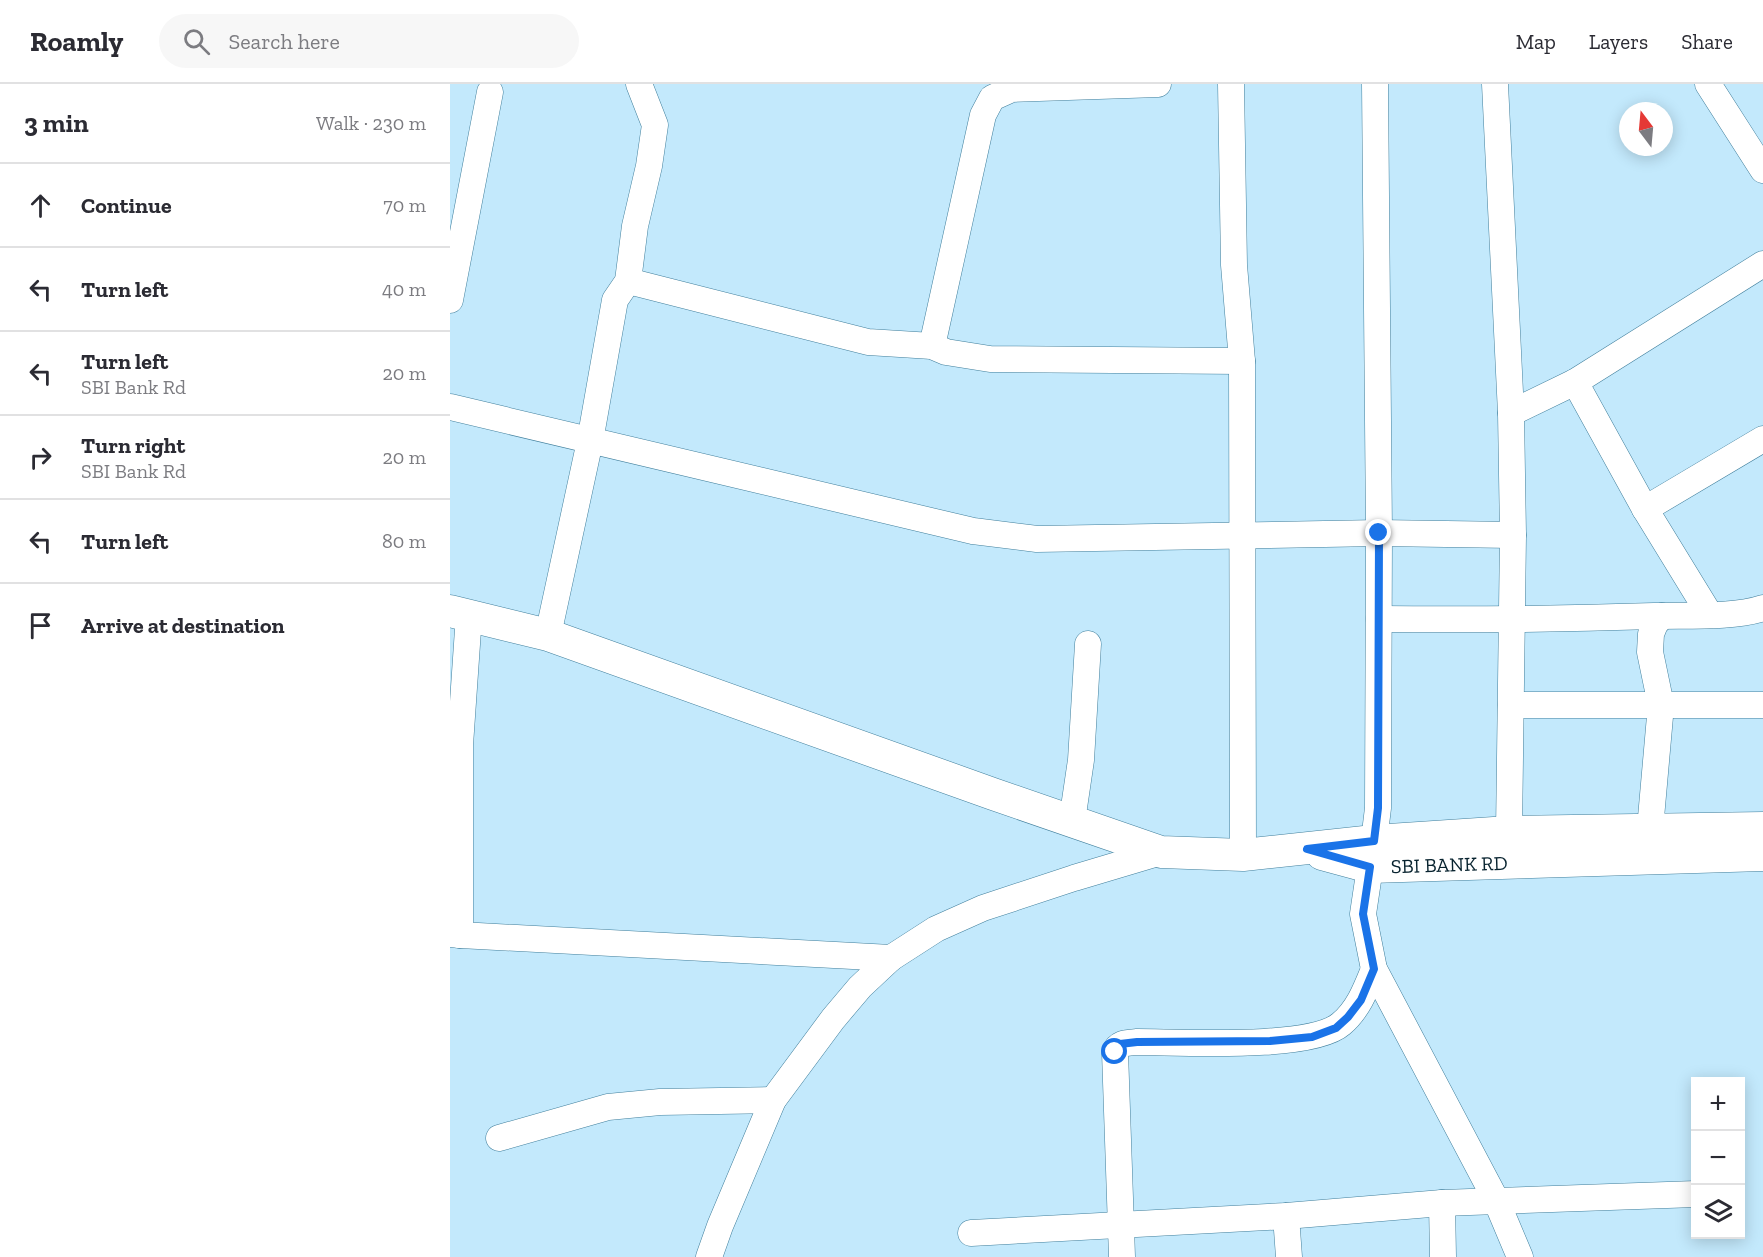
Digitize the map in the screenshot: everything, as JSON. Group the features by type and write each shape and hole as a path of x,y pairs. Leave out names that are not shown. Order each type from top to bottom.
{"street":[{"path":"548,635 590,441 615,300 628,281 635,226 649,166 655,125 639,84"},
{"path":"932,346 983,115 992,98 1012,89 1158,84"},
{"path":"1231,84 1234,265 1242,361 1243,855"},
{"path":"1375,84 1379,533 1378,808 1363,914 1374,969 1379,981 1496,1200 1520,1257"},
{"path":"1495,84 1511,412 1514,535 1509,832"},
{"path":"1708,84 1763,170"},
{"path":"450,300 490,92"},
{"path":"1511,412 1575,382 1763,264"},
{"path":"628,281 868,342 932,346 946,352 990,358 1242,361"},
{"path":"1575,382 1646,509 1710,615"},
{"path":"450,407 973,531 1037,539 1243,534 1514,535"},
{"path":"1646,509 1763,439"},
{"path":"1379,619 1513,620 1710,615 1763,608"},
{"path":"460,613 455,745 455,934 891,958"},
{"name":"SBI BANK RD","path":"460,613 548,635 1161,852 1243,855 1307,849 1372,854 1763,855"},
{"path":"1650,829 1661,705 1650,652 1651,634 1655,624 1662,616"},
{"path":"1072,821 1081,760 1088,644"},
{"path":"1511,705 1763,705"},
{"name":"SBI BANK RD","path":"1372,854 1509,832 1763,828"},
{"path":"709,1257 773,1100 833,1019 860,987 891,958 936,929 983,908 1161,852"},
{"path":"1122,1257 1115,1052 1117,1047 1120,1044 1137,1042 1295,1040 1329,1032 1342,1023 1361,1000 1374,969"},
{"path":"498,1138 608,1107 660,1102 773,1100"},
{"path":"971,1233 1121,1223 1287,1216 1496,1200 1691,1194"},
{"path":"1442,1203 1443,1257"},
{"path":"1287,1216 1289,1257"}],"route":[{"path":"1115,1052 1120,1044 1137,1042 1270,1041 1312,1037 1336,1028 1361,1000 1374,969 1363,914 1370,867 1307,849 1374,841 1378,808 1379,533"}]}
